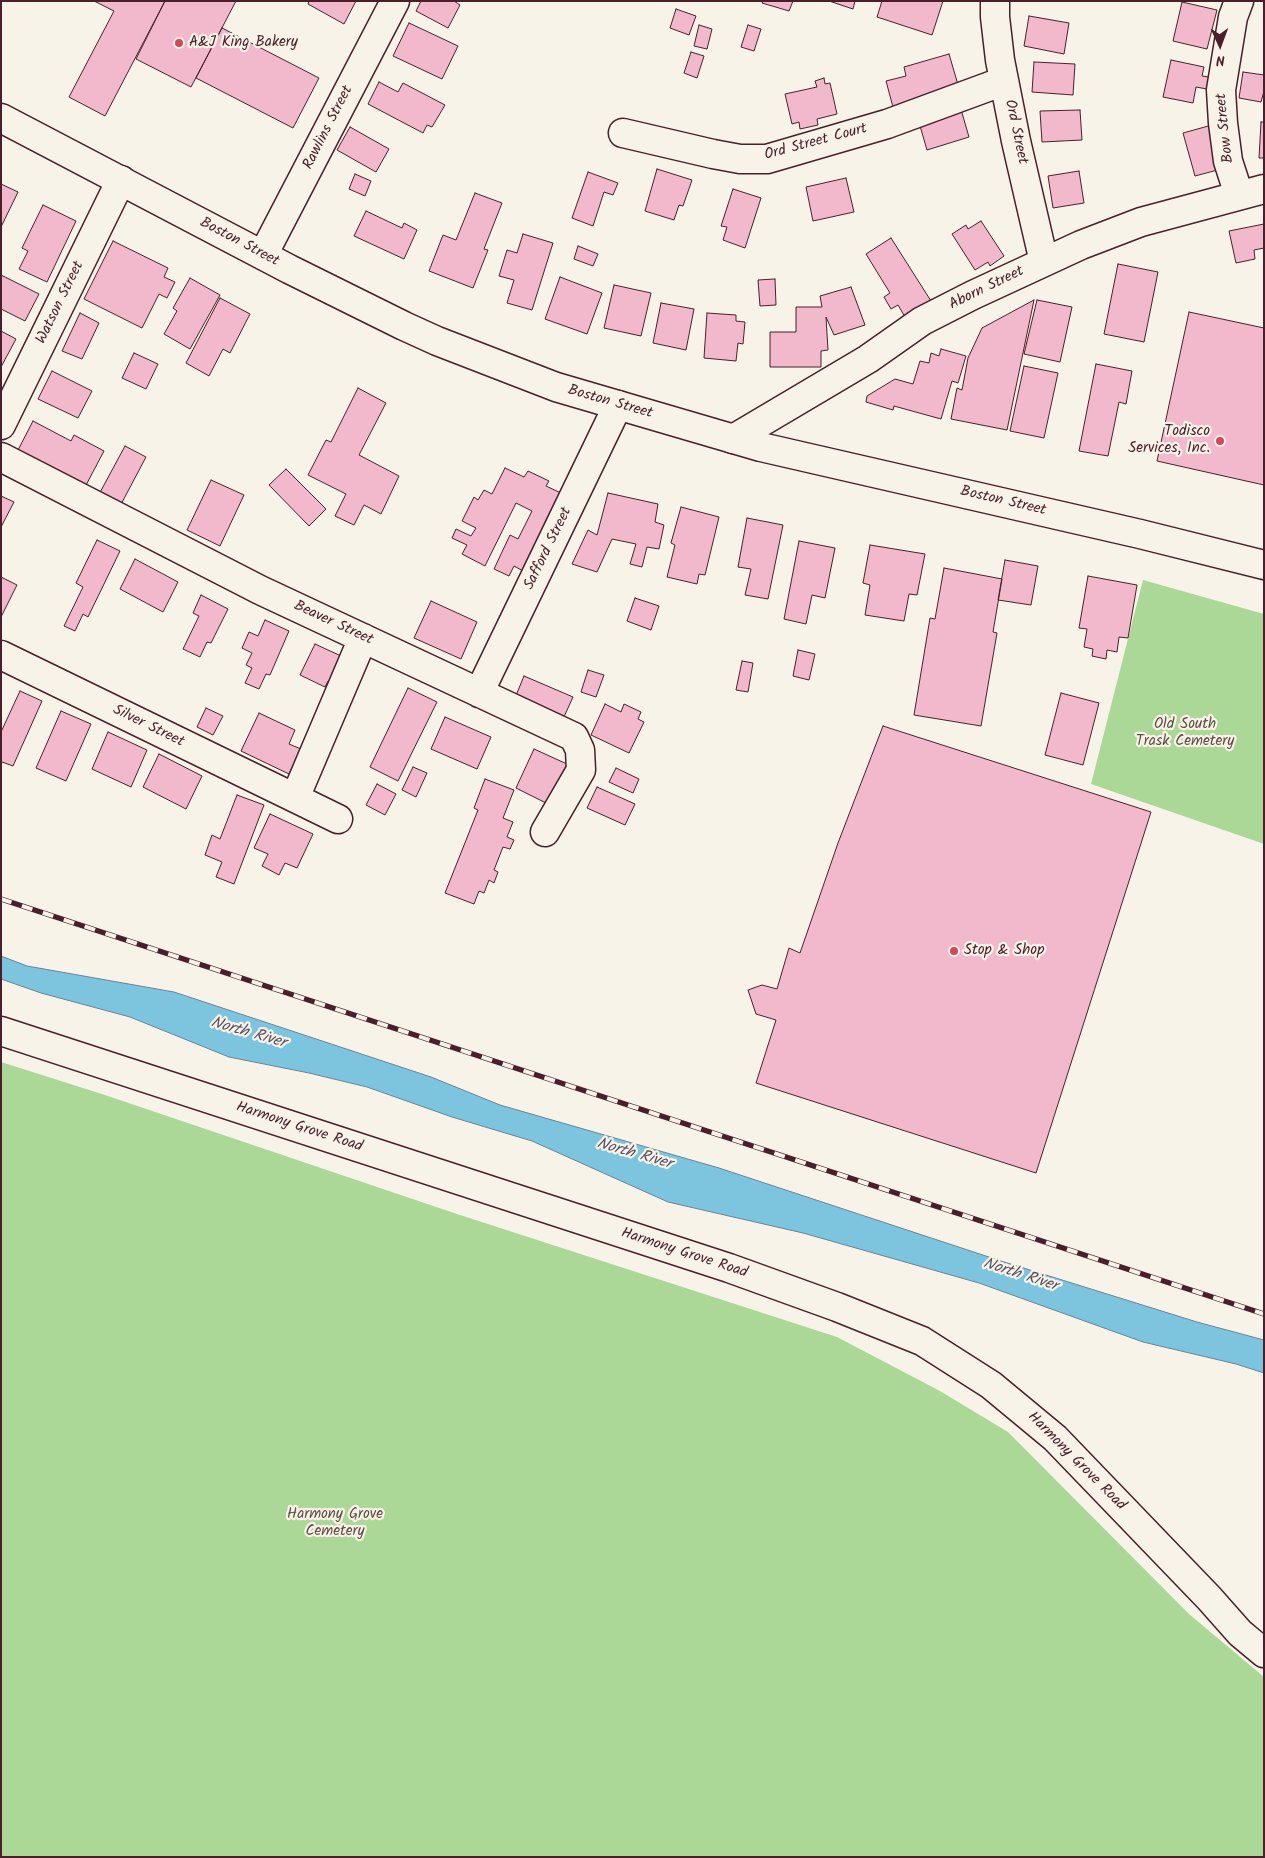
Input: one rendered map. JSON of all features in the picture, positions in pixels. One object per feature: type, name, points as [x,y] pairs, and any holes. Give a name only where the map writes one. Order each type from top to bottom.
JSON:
[{"type":"street","name":"Rawlins Street","points":[[263,255],[395,1]]},
{"type":"street","name":"Ord Street","points":[[995,1],[995,17],[1004,81],[1044,262]]},
{"type":"street","name":"Bow Street","points":[[1239,1],[1233,17],[1221,90],[1223,123],[1228,161],[1251,192]]},
{"type":"street","name":"Ord Street Court","points":[[623,133],[722,156],[740,159],[767,159],[887,124],[1004,81]]},
{"type":"street","name":"Boston Street","points":[[1,118],[263,255],[437,341],[556,387],[761,447],[1131,532],[1264,565]]},
{"type":"street","name":"Watson Street","points":[[1,425],[121,180]]},
{"type":"street","name":"Aborn Street","points":[[733,438],[868,359],[922,321],[972,295],[1081,245],[1141,222],[1251,192]]},
{"type":"street","name":"Safford Street","points":[[479,693],[618,405]]},
{"type":"street","name":"Beaver Street","points":[[1,457],[260,590],[574,737],[580,750],[581,770],[545,832]]},
{"type":"street","points":[[295,798],[363,638]]},
{"type":"street","name":"Silver Street","points":[[1,655],[338,819]]},
{"type":"street","name":"Harmony Grove Road","points":[[1,1031],[729,1268],[837,1307],[922,1341],[991,1385],[1055,1438],[1209,1598],[1240,1633],[1264,1653]]},
{"type":"green space","name":"Old South Trask Cemetery","points":[[1143,580],[1264,614],[1264,844],[1091,784]]},
{"type":"green space","name":"Harmony Grove Cemetery","points":[[1,1062],[105,1095],[457,1214],[837,1337],[940,1391],[1008,1432],[1189,1614],[1264,1677],[1264,1857],[1,1857]]},
{"type":"water","name":"North River","points":[[1,956],[27,966],[174,992],[431,1077],[500,1105],[719,1168],[1001,1261],[1197,1322],[1264,1340],[1264,1373],[1236,1364],[1143,1342],[979,1283],[803,1233],[668,1202],[532,1141],[452,1117],[367,1087],[229,1057],[130,1017],[41,993],[1,979]]},
{"type":"building","points":[[94,1],[165,1],[105,116],[69,97],[114,11]]},
{"type":"building","name":"A&J King Bakery","points":[[165,1],[236,1],[191,87],[136,59]]},
{"type":"building","points":[[309,1],[356,1],[344,24],[308,4]]},
{"type":"building","points":[[421,1],[454,1],[460,5],[448,28],[416,11]]},
{"type":"building","points":[[763,1],[793,1],[789,11],[762,3]]},
{"type":"building","points":[[829,1],[855,1],[853,9]]},
{"type":"building","points":[[882,1],[943,1],[932,35],[877,17]]},
{"type":"building","points":[[1182,2],[1217,10],[1207,49],[1173,41]]},
{"type":"building","points":[[676,9],[696,16],[689,35],[670,28]]},
{"type":"building","points":[[1029,16],[1069,23],[1064,54],[1024,46]]},
{"type":"building","points":[[409,23],[458,46],[442,79],[393,56]]},
{"type":"building","points":[[699,25],[712,29],[707,49],[694,46]]},
{"type":"building","points":[[748,25],[761,29],[754,51],[741,47]]},
{"type":"building","points":[[222,28],[319,78],[293,128],[196,78]]},
{"type":"building","points":[[691,52],[704,56],[697,78],[684,73]]},
{"type":"building","points":[[949,54],[959,88],[893,107],[886,81],[906,76],[904,67]]},
{"type":"building","points":[[1171,60],[1204,67],[1202,76],[1209,77],[1207,89],[1196,87],[1193,103],[1163,97]]},
{"type":"building","points":[[1034,62],[1075,64],[1073,95],[1032,92]]},
{"type":"building","points":[[1243,72],[1264,75],[1264,91],[1261,102],[1239,98]]},
{"type":"building","points":[[824,78],[825,84],[830,83],[837,114],[817,119],[818,125],[800,129],[799,122],[792,124],[785,94],[817,87],[815,81]]},
{"type":"building","points":[[379,82],[398,92],[403,83],[445,105],[432,127],[427,125],[423,133],[368,104]]},
{"type":"building","points":[[960,106],[969,137],[927,150],[918,119]]},
{"type":"building","points":[[1080,110],[1082,140],[1042,142],[1040,111]]},
{"type":"building","points":[[1261,122],[1264,122],[1264,158],[1259,158]]},
{"type":"building","points":[[1212,125],[1225,168],[1195,176],[1183,133]]},
{"type":"building","points":[[350,127],[389,149],[376,172],[337,150]]},
{"type":"building","points":[[657,169],[692,180],[683,206],[679,205],[674,220],[645,211]]},
{"type":"building","points":[[1079,171],[1084,203],[1053,208],[1048,176]]},
{"type":"building","points":[[588,172],[618,183],[613,195],[604,192],[593,226],[572,218]]},
{"type":"building","points":[[355,174],[371,181],[365,196],[349,189]]},
{"type":"building","points":[[846,178],[854,212],[813,221],[806,187]]},
{"type":"building","points":[[1,184],[18,192],[1,227]]},
{"type":"building","points":[[733,189],[761,198],[745,248],[723,240],[727,227],[721,226]]},
{"type":"building","points":[[475,193],[502,203],[484,249],[488,250],[473,288],[429,271],[443,235],[456,240]]},
{"type":"building","points":[[43,205],[76,221],[47,282],[19,269],[28,251],[22,248]]},
{"type":"building","points":[[366,211],[402,228],[404,223],[417,230],[404,259],[354,236]]},
{"type":"building","points":[[981,221],[1004,256],[990,266],[988,262],[975,270],[952,234],[966,225],[968,229]]},
{"type":"building","points":[[1264,224],[1264,248],[1254,250],[1255,259],[1236,263],[1229,231]]},
{"type":"building","points":[[523,234],[553,243],[532,310],[507,303],[514,280],[499,276],[507,250],[517,253]]},
{"type":"building","points":[[891,238],[931,301],[905,317],[898,305],[891,309],[884,297],[890,293],[866,254]]},
{"type":"building","points":[[113,241],[168,268],[164,277],[175,282],[167,298],[159,294],[142,328],[84,299]]},
{"type":"building","points":[[578,246],[598,254],[593,266],[574,259]]},
{"type":"building","points":[[1118,264],[1158,272],[1144,342],[1104,334]]},
{"type":"building","points":[[1,275],[39,294],[25,321],[1,309]]},
{"type":"building","points":[[560,277],[602,293],[587,334],[545,319]]},
{"type":"building","points":[[190,278],[220,295],[190,349],[164,334],[177,311],[173,308]]},
{"type":"building","points":[[775,279],[776,305],[760,306],[758,280]]},
{"type":"building","points":[[614,285],[651,293],[641,336],[604,328]]},
{"type":"building","points":[[851,287],[865,325],[834,335],[826,317],[828,350],[821,351],[821,367],[770,367],[770,332],[796,332],[796,307],[822,307],[820,296]]},
{"type":"building","points":[[220,298],[250,314],[230,353],[223,349],[209,376],[186,363]]},
{"type":"building","points":[[1034,300],[1007,430],[951,419],[957,388],[962,390],[968,358],[982,328]]},
{"type":"building","points":[[1037,300],[1072,307],[1060,362],[1024,354]]},
{"type":"building","points":[[661,303],[694,309],[686,350],[653,343]]},
{"type":"building","points":[[1189,312],[1264,328],[1264,485],[1157,461]]},
{"type":"building","points":[[80,313],[99,323],[82,359],[62,351]]},
{"type":"building","points":[[707,313],[736,315],[736,321],[745,322],[743,344],[738,343],[736,361],[704,358]]},
{"type":"building","points":[[1,331],[16,339],[1,367]]},
{"type":"building","points":[[941,349],[966,356],[958,383],[952,381],[941,419],[894,406],[893,410],[866,402],[867,396],[895,379],[913,384],[920,361],[929,363],[931,353],[939,356]]},
{"type":"building","points":[[134,353],[158,364],[146,389],[122,378]]},
{"type":"building","points":[[1096,364],[1132,371],[1126,404],[1119,402],[1108,456],[1079,451]]},
{"type":"building","points":[[1024,366],[1058,373],[1044,438],[1010,431]]},
{"type":"building","points":[[52,371],[92,391],[78,418],[38,399]]},
{"type":"building","points":[[358,388],[386,403],[359,455],[399,476],[381,514],[364,505],[354,525],[335,516],[346,494],[308,475],[326,440],[331,442]]},
{"type":"building","points":[[33,421],[71,441],[74,435],[104,451],[85,487],[17,452]]},
{"type":"building","points":[[125,446],[146,457],[118,510],[97,498]]},
{"type":"building","points":[[505,468],[524,477],[528,471],[549,481],[546,486],[563,494],[525,572],[514,566],[509,576],[494,569],[510,535],[518,539],[532,511],[516,503],[485,566],[462,554],[467,545],[452,538],[456,529],[471,536],[476,528],[462,521],[474,497],[478,500],[484,490],[492,494]]},
{"type":"building","points":[[286,469],[326,509],[309,526],[269,485]]},
{"type":"building","points":[[211,480],[244,495],[220,546],[187,530]]},
{"type":"building","points":[[608,493],[658,504],[655,522],[664,525],[659,549],[647,547],[642,567],[630,564],[636,544],[612,539],[597,572],[572,564],[588,530],[597,535]]},
{"type":"building","points":[[1,496],[14,502],[1,527]]},
{"type":"building","points":[[681,507],[719,517],[705,575],[699,574],[697,584],[667,577],[675,545],[671,543]]},
{"type":"building","points":[[747,518],[783,525],[768,599],[745,595],[751,569],[738,567]]},
{"type":"building","points":[[97,540],[120,551],[88,617],[83,614],[75,631],[64,626],[83,587],[76,583]]},
{"type":"building","points":[[799,541],[835,548],[825,598],[812,595],[806,624],[784,619]]},
{"type":"building","points":[[870,545],[925,554],[917,595],[909,594],[904,621],[865,615],[870,585],[863,583]]},
{"type":"building","points":[[135,559],[178,582],[163,612],[120,589]]},
{"type":"building","points":[[1005,560],[1038,566],[1031,605],[998,600]]},
{"type":"building","points":[[944,568],[1002,579],[993,632],[997,633],[981,726],[914,715],[930,618],[935,619]]},
{"type":"building","points":[[1088,576],[1137,585],[1128,638],[1119,637],[1117,652],[1107,650],[1106,659],[1092,656],[1093,649],[1084,647],[1087,629],[1079,628]]},
{"type":"building","points":[[1,577],[17,585],[1,617]]},
{"type":"building","points":[[201,595],[228,609],[211,643],[207,642],[200,657],[183,649],[199,616],[193,613]]},
{"type":"building","points":[[635,598],[659,606],[651,630],[627,621]]},
{"type":"building","points":[[431,601],[477,622],[461,659],[414,638]]},
{"type":"building","points":[[265,620],[289,631],[270,675],[266,674],[259,689],[245,683],[252,668],[246,665],[252,653],[242,648],[249,632],[258,636]]},
{"type":"building","points":[[315,644],[341,656],[333,683],[328,681],[325,687],[300,675]]},
{"type":"building","points":[[798,650],[815,654],[809,680],[793,676]]},
{"type":"building","points":[[742,661],[753,663],[748,692],[736,690]]},
{"type":"building","points":[[588,670],[604,675],[596,697],[581,692]]},
{"type":"building","points":[[524,676],[573,697],[563,719],[515,698]]},
{"type":"building","points":[[408,688],[437,702],[398,781],[370,767]]},
{"type":"building","points":[[20,691],[42,701],[13,766],[1,763],[1,732]]},
{"type":"building","points":[[1061,693],[1099,703],[1083,765],[1045,755]]},
{"type":"building","points":[[605,704],[621,712],[624,704],[641,712],[638,719],[644,722],[629,753],[591,735]]},
{"type":"building","points":[[206,708],[223,716],[213,735],[197,727]]},
{"type":"building","points":[[61,711],[91,724],[66,781],[36,768]]},
{"type":"building","points":[[259,713],[295,730],[289,744],[301,749],[289,774],[241,751]]},
{"type":"building","points":[[445,717],[491,737],[477,769],[431,749]]},
{"type":"building","name":"Stop & Shop","points":[[883,726],[1151,812],[1036,1173],[756,1083],[776,1020],[756,1014],[748,990],[762,985],[777,989],[789,948],[800,953],[838,843]]},
{"type":"building","points":[[108,732],[147,750],[131,787],[92,769]]},
{"type":"building","points":[[534,749],[567,764],[548,804],[516,788]]},
{"type":"building","points":[[159,754],[202,776],[186,809],[143,787]]},
{"type":"building","points":[[413,767],[427,773],[416,797],[402,790]]},
{"type":"building","points":[[616,768],[639,779],[633,793],[609,782]]},
{"type":"building","points":[[485,779],[514,790],[503,818],[513,822],[507,837],[514,840],[510,849],[503,847],[494,870],[498,872],[494,883],[489,880],[484,893],[479,891],[474,904],[445,893],[478,810],[474,808]]},
{"type":"building","points":[[377,784],[396,794],[385,815],[366,805]]},
{"type":"building","points":[[597,787],[635,804],[625,825],[587,808]]},
{"type":"building","points":[[237,795],[264,805],[234,884],[216,877],[222,862],[205,855],[212,835],[220,839]]},
{"type":"building","points":[[270,814],[313,834],[297,868],[285,863],[279,875],[262,866],[268,854],[254,848]]},
{"type":"railway","points":[[1,899],[1264,1314]]},
{"type":"place","name":"A&J King Bakery","points":[[179,43]]},
{"type":"place","name":"Todisco Services, Inc.","points":[[1220,441]]},
{"type":"place","name":"Stop & Shop","points":[[954,951]]}]
